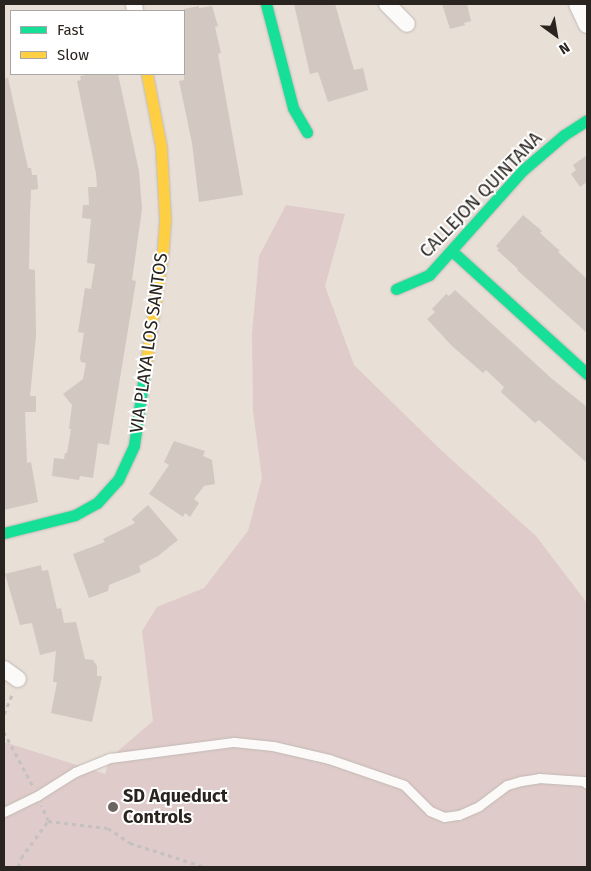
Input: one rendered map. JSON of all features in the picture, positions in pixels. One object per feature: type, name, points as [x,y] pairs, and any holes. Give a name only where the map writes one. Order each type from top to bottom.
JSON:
[{"type":"street","points":[[266,4],[293,108],[307,132]]},
{"type":"street","points":[[387,4],[408,24]]},
{"type":"street","points":[[577,4],[587,25]]},
{"type":"street","name":"VIA PLAYA LOS SANTOS","points":[[4,533],[75,516],[97,502],[118,480],[134,444],[163,248],[165,219],[161,147],[147,75]]},
{"type":"street","name":"CALLEJON QUINTANA","points":[[396,289],[429,275],[523,170],[564,135],[587,120]]},
{"type":"street","points":[[452,251],[587,374]]},
{"type":"street","points":[[4,669],[18,679]]},
{"type":"lane","points":[[4,812],[37,796],[75,772],[110,758],[234,742],[273,746],[328,759],[404,785],[430,811],[444,817],[459,815],[479,806],[507,785],[521,781],[539,778],[583,781],[587,784]]},
{"type":"path","points":[[4,714],[18,679]]},
{"type":"path","points":[[4,732],[26,771],[48,821]]},
{"type":"path","points":[[18,867],[21,858],[48,821]]},
{"type":"path","points":[[48,821],[108,828],[130,843],[205,867]]},
{"type":"shaded area","points":[[286,205],[345,214],[325,286],[354,365],[441,450],[536,536],[587,603],[587,867],[4,867],[4,742],[105,774],[110,758],[153,721],[142,631],[157,607],[204,588],[248,531],[262,478],[253,411],[252,334],[259,256]]},
{"type":"building","points":[[294,4],[335,4],[354,70],[363,68],[368,90],[328,102],[318,72],[310,74]]},
{"type":"building","points":[[442,4],[467,4],[471,21],[464,23],[465,25],[450,29]]},
{"type":"building","points":[[212,6],[218,26],[215,27],[221,53],[218,54],[243,195],[199,202],[192,143],[179,81],[184,80],[185,75],[184,9]]},
{"type":"building","points":[[118,75],[139,171],[142,209],[132,280],[136,281],[109,445],[98,443],[93,478],[80,476],[79,480],[52,476],[54,458],[64,459],[65,453],[67,453],[71,429],[69,429],[72,405],[63,394],[83,379],[86,363],[81,362],[80,358],[84,333],[78,332],[85,288],[91,289],[95,264],[87,263],[91,219],[82,218],[83,205],[89,205],[88,187],[97,187],[96,173],[77,81],[81,80],[80,76]]},
{"type":"building","points":[[8,78],[28,168],[31,168],[32,175],[37,175],[38,189],[31,190],[29,269],[35,270],[36,336],[30,396],[36,396],[36,412],[25,412],[27,463],[31,462],[38,502],[4,510],[4,79]]},
{"type":"building","points":[[587,155],[587,187],[585,183],[580,187],[571,174],[576,170],[573,165]]},
{"type":"building","points":[[523,215],[542,231],[540,233],[587,279],[587,333],[497,250],[499,249],[496,246]]},
{"type":"building","points":[[455,290],[551,378],[587,407],[587,463],[539,420],[535,423],[501,392],[504,387],[486,370],[483,373],[452,346],[427,319],[435,312],[432,309],[446,294],[449,296]]},
{"type":"building","points":[[174,441],[205,451],[203,456],[212,460],[215,484],[204,486],[194,499],[199,503],[190,517],[185,513],[183,517],[149,494],[169,465],[164,462]]},
{"type":"building","points":[[148,505],[178,540],[158,556],[139,566],[141,572],[109,585],[108,591],[89,598],[73,554],[105,542],[103,539],[135,523],[132,519]]},
{"type":"building","points":[[41,565],[42,571],[48,570],[57,609],[61,608],[64,623],[76,622],[85,659],[93,660],[97,666],[97,676],[102,676],[92,722],[51,713],[57,682],[53,682],[56,651],[40,655],[32,623],[20,625],[5,574]]},
{"type":"traffic: fast","points":[[266,4],[293,108],[307,132]]},
{"type":"traffic: fast","points":[[396,289],[429,275],[523,170],[564,135],[587,120]]},
{"type":"traffic: fast","points":[[452,251],[587,374]]},
{"type":"traffic: fast","points":[[4,533],[75,515],[97,503],[118,480],[134,445],[145,369]]},
{"type":"traffic: slow","points":[[145,369],[163,248],[165,219],[161,147],[147,75]]},
{"type":"place","name":"SD Aqueduct Controls","points":[[113,807]]}]
